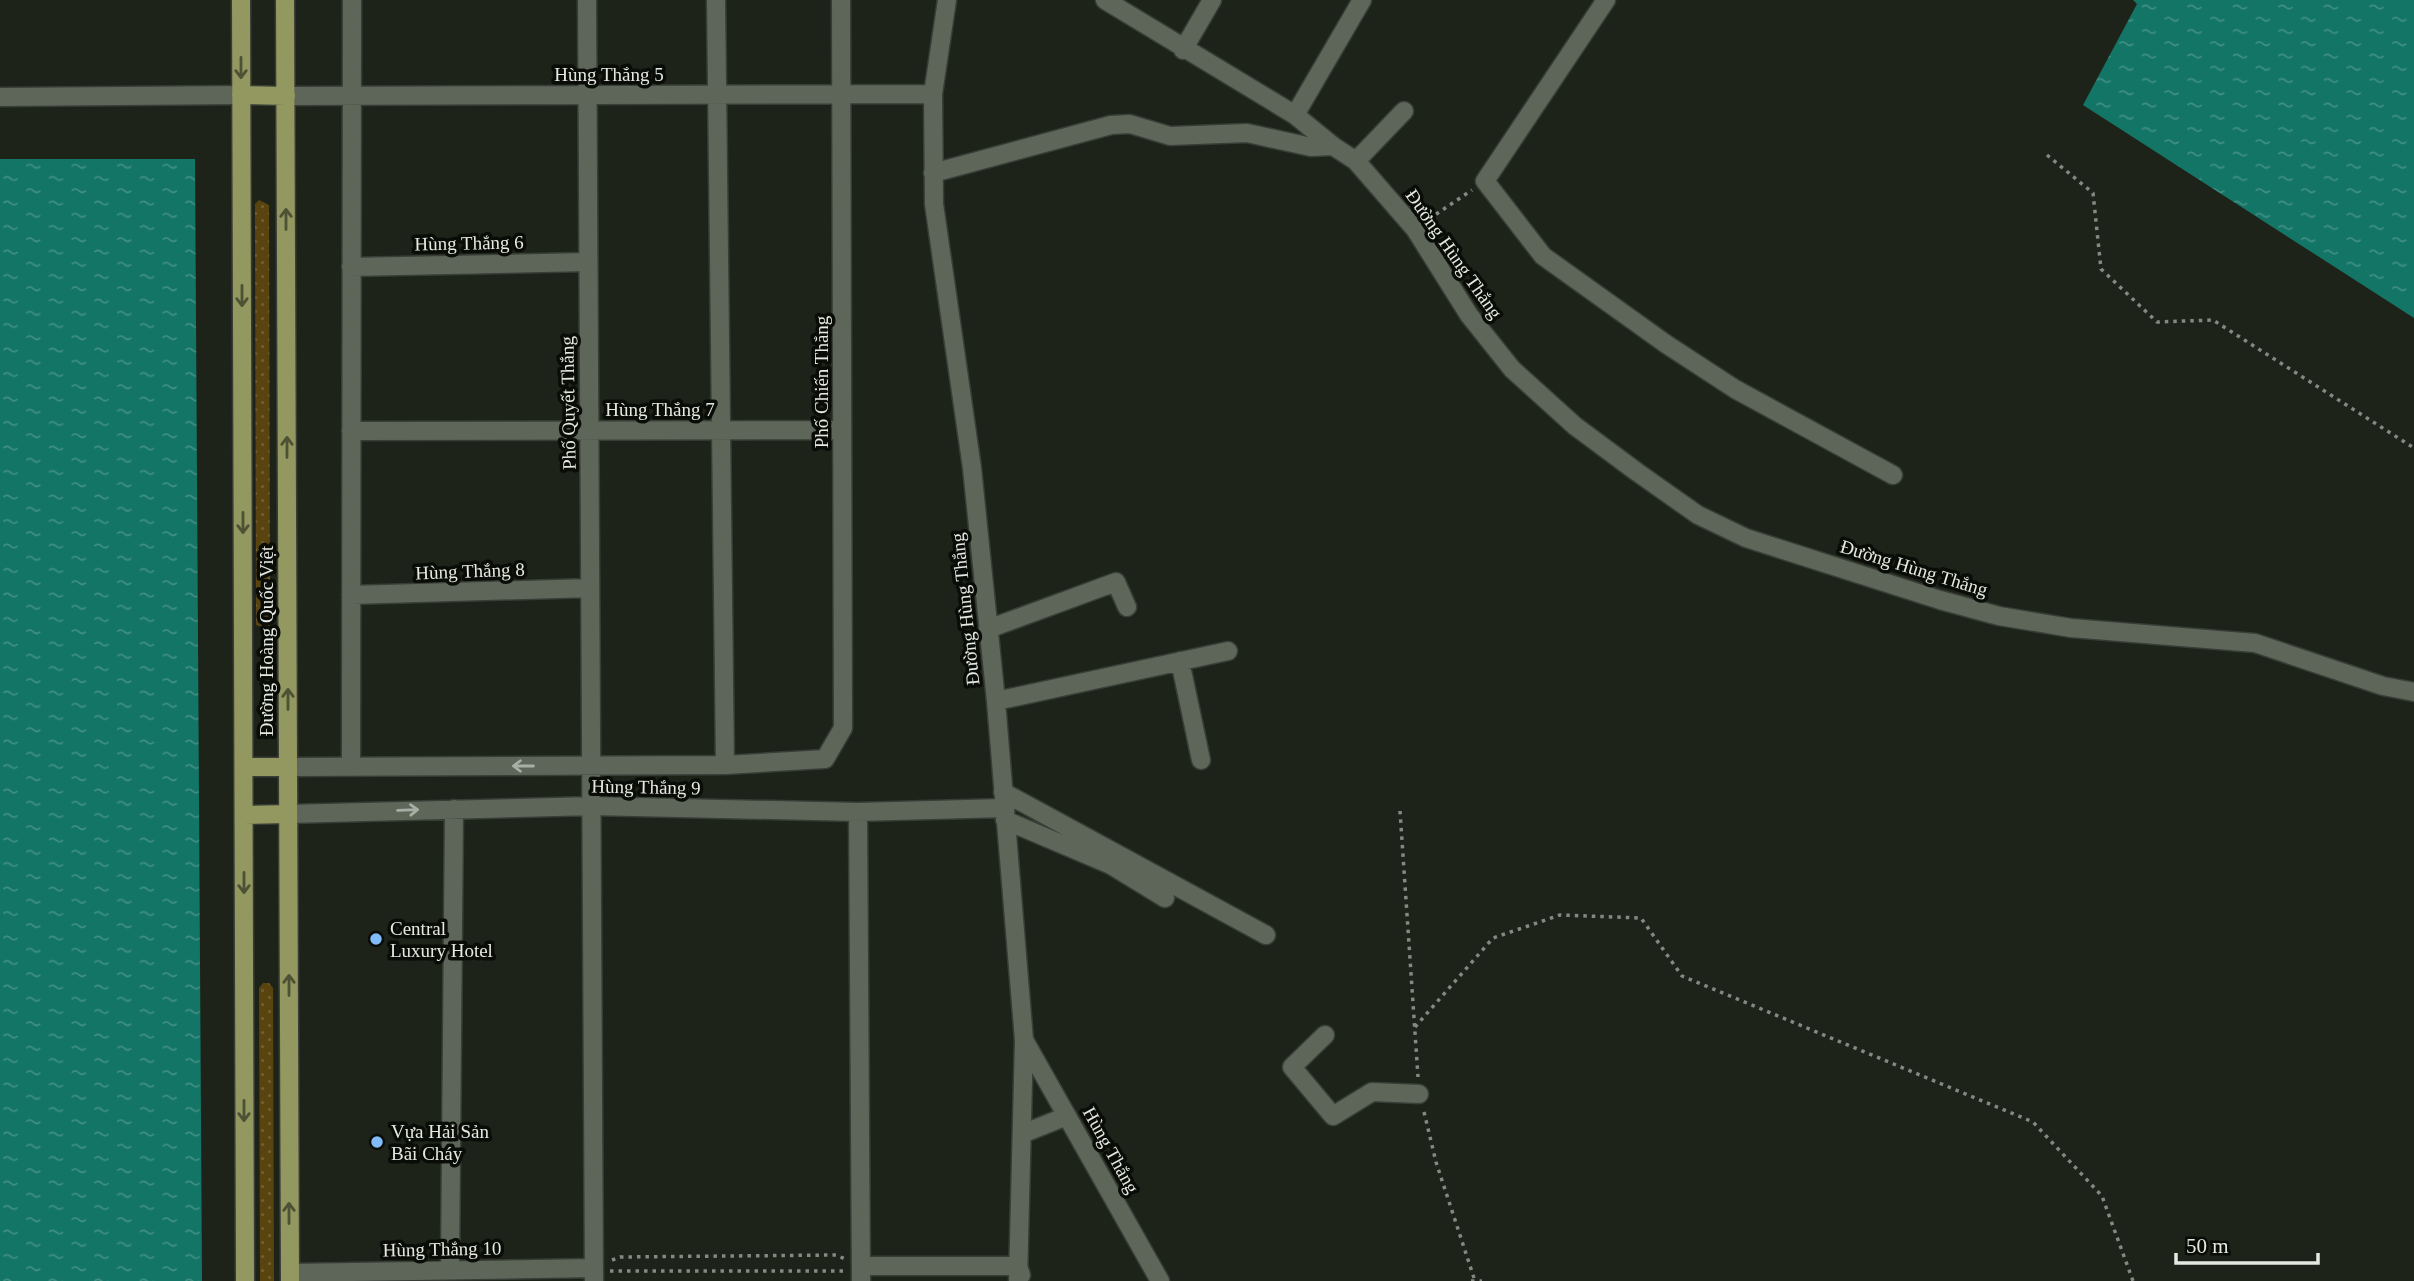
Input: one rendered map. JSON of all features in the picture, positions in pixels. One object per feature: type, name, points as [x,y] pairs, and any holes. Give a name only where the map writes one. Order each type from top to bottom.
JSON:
[{"type":"main road","name":"Đường Hoàng Quốc Việt","points":[[241,0],[245,1281]]},
{"type":"main road","name":"Đường Hoàng Quốc Việt","points":[[285,0],[290,1277]]},
{"type":"main road","points":[[241,95],[286,96]]},
{"type":"main road","points":[[244,767],[288,767]]},
{"type":"main road","points":[[244,815],[288,814]]},
{"type":"street","points":[[351,767],[352,0]]},
{"type":"street","name":"Phố Quyết Thắng","points":[[587,0],[594,1275]]},
{"type":"street","points":[[288,767],[725,765],[715,95],[716,0]]},
{"type":"street","name":"Phố Chiến Thắng","points":[[725,765],[825,759],[843,728],[841,0]]},
{"type":"street","name":"Đường Hùng Thắng","points":[[947,0],[933,94],[934,204],[972,468],[996,701],[1024,1040],[1020,1276]]},
{"type":"street","name":"Đường Hùng Thắng","points":[[1105,0],[1183,50],[1295,115],[1356,161],[1415,229],[1469,315],[1512,369],[1575,426],[1698,515],[1746,538],[1999,616],[2071,628],[2255,643],[2358,678],[2414,692]]},
{"type":"street","points":[[1183,50],[1212,0]]},
{"type":"street","points":[[1295,115],[1362,0]]},
{"type":"street","points":[[1606,0],[1485,181],[1543,256],[1666,344],[1735,389],[1893,475]]},
{"type":"street","name":"Hùng Thắng 5","points":[[286,96],[933,94]]},
{"type":"street","points":[[0,97],[241,95]]},
{"type":"street","points":[[1356,161],[1404,111]]},
{"type":"street","points":[[933,173],[1111,125],[1130,124],[1164,135],[1247,133],[1311,147],[1333,146]]},
{"type":"street","name":"Hùng Thắng 6","points":[[351,267],[587,262]]},
{"type":"street","name":"Hùng Thắng 7","points":[[351,431],[842,430]]},
{"type":"street","points":[[988,629],[1116,582],[1127,607]]},
{"type":"street","name":"Hùng Thắng 8","points":[[351,595],[590,588]]},
{"type":"street","points":[[996,701],[1228,651]]},
{"type":"street","points":[[1180,661],[1201,760]]},
{"type":"street","name":"Hùng Thắng 9","points":[[288,814],[592,806],[858,812],[1004,807]]},
{"type":"street","points":[[1004,807],[1164,898]]},
{"type":"street","points":[[1004,807],[1266,935]]},
{"type":"street","points":[[450,1269],[454,809]]},
{"type":"street","points":[[858,812],[861,1274],[1020,1276]]},
{"type":"street","points":[[1325,1035],[1292,1067],[1333,1116],[1372,1092],[1419,1094]]},
{"type":"street","name":"Hùng Thắng","points":[[1024,1040],[1160,1281]]},
{"type":"street","points":[[1022,1134],[1067,1116]]},
{"type":"street","name":"Hùng Thắng 10","points":[[290,1277],[450,1269],[594,1275]]},
{"type":"path","points":[[2047,155],[2093,192],[2101,269],[2157,322],[2213,320],[2414,448]]},
{"type":"path","points":[[1415,229],[1485,181]]},
{"type":"path","points":[[1400,811],[1419,1094],[1436,1162],[1473,1281],[1482,1281]]},
{"type":"path","points":[[1415,1027],[1493,938],[1560,915],[1641,918],[1682,976],[2033,1122],[2102,1196],[2133,1281]]},
{"type":"path","points":[[594,1275],[620,1257],[836,1255],[861,1274]]},
{"type":"path","points":[[594,1275],[861,1274]]},
{"type":"shaded area","points":[[259,200],[269,205],[270,625],[267,629],[256,625],[255,204]]},
{"type":"shaded area","points":[[263,983],[269,983],[273,988],[274,1281],[260,1281],[259,988]]},
{"type":"water","points":[[2133,0],[2414,0],[2414,318],[2083,105],[2137,4]]},
{"type":"water","points":[[0,159],[195,159],[202,1281],[0,1281]]},
{"type":"place","name":"Central Luxury Hotel","points":[[376,939]]},
{"type":"place","name":"Vựa Hải Sản Bãi Cháy","points":[[377,1142]]}]
